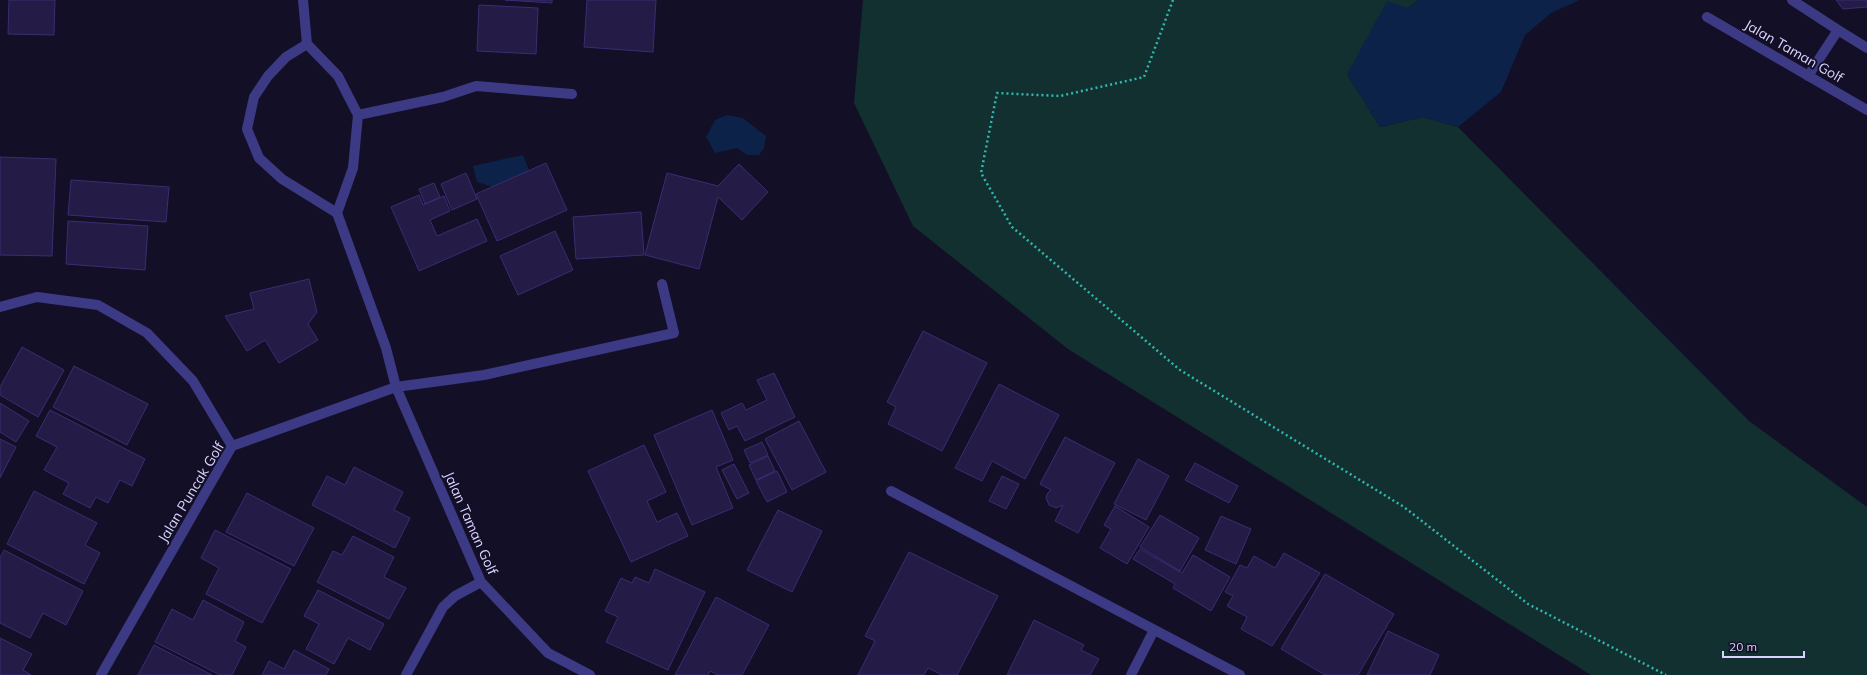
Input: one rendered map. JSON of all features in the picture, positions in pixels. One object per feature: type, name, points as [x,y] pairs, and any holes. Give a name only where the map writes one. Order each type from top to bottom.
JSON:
[{"type":"street","points":[[303,0],[307,44],[338,76],[358,115],[353,168],[337,213]]},
{"type":"street","points":[[1792,0],[1867,48]]},
{"type":"street","name":"Jalan Taman Golf","points":[[1707,17],[1867,110]]},
{"type":"street","points":[[1808,76],[1838,30]]},
{"type":"street","points":[[307,44],[286,57],[268,76],[254,97],[247,129],[259,158],[282,179],[337,213],[386,348],[396,387]]},
{"type":"street","points":[[358,115],[443,97],[476,86],[572,94]]},
{"type":"street","name":"Jalan Puncak Golf","points":[[101,675],[232,446],[396,387],[484,375],[674,333],[662,284]]},
{"type":"street","points":[[0,307],[37,297],[98,305],[147,333],[193,381],[232,446]]},
{"type":"street","name":"Jalan Taman Golf","points":[[396,387],[481,582],[548,652],[590,675]]},
{"type":"street","points":[[891,491],[1240,675]]},
{"type":"street","points":[[406,675],[443,607],[455,596],[481,582]]},
{"type":"street","points":[[1131,675],[1154,630]]},
{"type":"path","points":[[1173,0],[1144,77],[1060,96],[997,94],[981,173],[1012,227],[1180,370],[1404,507],[1528,604],[1666,675]]},
{"type":"green space","points":[[863,0],[1419,0],[1408,8],[1347,74],[1380,127],[1423,117],[1458,127],[1749,421],[1867,507],[1867,675],[1591,675],[1068,349],[913,226],[854,103]]},
{"type":"water","points":[[1419,0],[1580,0],[1551,13],[1525,35],[1501,92],[1458,127],[1423,117],[1380,127],[1347,74],[1387,1],[1408,8]]},
{"type":"water","points":[[727,115],[743,118],[766,136],[764,148],[759,155],[747,155],[737,148],[715,153],[706,137],[715,120]]},
{"type":"water","points":[[523,155],[529,170],[522,183],[502,190],[477,182],[473,166]]},
{"type":"building","points":[[9,0],[55,0],[54,35],[8,34]]},
{"type":"building","points":[[505,0],[552,0],[552,3]]},
{"type":"building","points":[[587,0],[656,0],[653,52],[584,47]]},
{"type":"building","points":[[1836,0],[1867,0],[1867,7],[1843,9]]},
{"type":"building","points":[[479,5],[538,8],[536,54],[477,51]]},
{"type":"building","points":[[0,157],[56,159],[52,256],[0,255]]},
{"type":"building","points":[[546,163],[567,210],[497,241],[476,194]]},
{"type":"building","points":[[739,164],[768,192],[742,220],[718,197],[699,269],[645,255],[667,173],[718,186]]},
{"type":"building","points":[[466,173],[477,199],[452,210],[441,184]]},
{"type":"building","points":[[71,180],[169,187],[166,222],[68,215]]},
{"type":"building","points":[[434,183],[440,197],[425,204],[419,189]]},
{"type":"building","points":[[419,195],[423,205],[444,196],[450,211],[430,220],[437,236],[477,219],[487,241],[419,271],[391,207]]},
{"type":"building","points":[[641,212],[644,255],[576,259],[573,217]]},
{"type":"building","points":[[68,221],[148,226],[145,270],[66,264]]},
{"type":"building","points":[[555,231],[573,270],[518,295],[500,256]]},
{"type":"building","points":[[309,279],[317,312],[308,324],[318,340],[279,363],[265,340],[247,351],[225,316],[254,309],[250,293]]},
{"type":"building","points":[[923,331],[987,363],[942,451],[888,424],[896,407],[887,402]]},
{"type":"building","points":[[22,347],[64,370],[38,417],[0,395],[0,387]]},
{"type":"building","points":[[74,366],[148,404],[127,445],[53,407]]},
{"type":"building","points":[[774,373],[795,417],[745,441],[737,426],[729,430],[721,413],[742,403],[746,410],[767,400],[757,380]]},
{"type":"building","points":[[999,384],[1059,415],[1025,479],[992,461],[982,481],[955,468]]},
{"type":"building","points":[[0,403],[29,421],[16,442],[0,432]]},
{"type":"building","points":[[50,410],[145,459],[132,486],[120,480],[108,503],[96,497],[90,508],[63,494],[69,483],[44,470],[57,447],[36,436]]},
{"type":"building","points":[[712,410],[733,460],[716,467],[733,508],[692,525],[654,435]]},
{"type":"building","points":[[799,421],[826,472],[792,490],[765,439]]},
{"type":"building","points":[[1065,437],[1115,463],[1078,533],[1055,521],[1063,505],[1056,508],[1049,505],[1046,498],[1047,494],[1051,490],[1040,484]]},
{"type":"building","points":[[0,439],[16,447],[0,478]]},
{"type":"building","points":[[762,442],[768,455],[750,463],[744,450]]},
{"type":"building","points":[[644,445],[666,492],[647,501],[657,522],[677,513],[688,536],[631,562],[588,471]]},
{"type":"building","points":[[768,456],[775,471],[756,480],[749,465]]},
{"type":"building","points":[[1138,459],[1169,476],[1146,520],[1114,504]]},
{"type":"building","points":[[1195,463],[1238,486],[1229,503],[1185,480]]},
{"type":"building","points":[[734,464],[749,493],[737,499],[722,470]]},
{"type":"building","points":[[354,467],[403,492],[394,510],[410,518],[395,548],[312,505],[327,476],[345,485]]},
{"type":"building","points":[[777,471],[787,492],[767,502],[756,481]]},
{"type":"building","points":[[1002,476],[1019,484],[1006,509],[989,501]]},
{"type":"building","points":[[34,491],[97,523],[85,545],[100,553],[84,584],[7,544]]},
{"type":"building","points":[[247,493],[314,528],[294,566],[226,532]]},
{"type":"building","points":[[1115,506],[1149,527],[1127,564],[1100,548],[1111,529],[1104,525]]},
{"type":"building","points":[[778,510],[822,531],[792,592],[747,570]]},
{"type":"building","points":[[1160,515],[1199,538],[1180,571],[1140,547]]},
{"type":"building","points":[[1221,516],[1251,529],[1236,564],[1205,550]]},
{"type":"building","points":[[215,530],[291,569],[262,623],[206,594],[219,568],[201,558]]},
{"type":"building","points":[[353,536],[394,557],[384,577],[406,588],[389,619],[317,582],[333,551],[342,555]]},
{"type":"building","points":[[1140,549],[1182,573],[1193,555],[1230,577],[1211,611],[1173,588],[1175,584],[1133,559]]},
{"type":"building","points":[[4,550],[83,591],[66,625],[43,613],[30,638],[0,623],[0,558]]},
{"type":"building","points":[[909,552],[998,596],[957,675],[942,675],[928,668],[924,675],[858,675],[875,641],[865,636]]},
{"type":"building","points":[[1284,553],[1320,573],[1272,646],[1241,629],[1247,617],[1227,606],[1233,596],[1225,592],[1240,565],[1247,568],[1254,556],[1275,568]]},
{"type":"building","points":[[655,569],[705,592],[668,670],[606,642],[618,617],[605,611],[621,578],[632,583],[635,577],[649,583]]},
{"type":"building","points":[[1325,574],[1394,614],[1358,675],[1325,675],[1281,649]]},
{"type":"building","points":[[318,590],[384,624],[370,650],[348,638],[334,664],[306,649],[319,624],[304,616]]},
{"type":"building","points":[[716,597],[769,625],[742,675],[718,675],[710,671],[708,675],[675,675]]},
{"type":"building","points":[[203,600],[244,622],[235,641],[246,647],[232,675],[220,675],[155,642],[172,609],[193,620]]},
{"type":"building","points":[[1034,620],[1084,645],[1081,650],[1099,659],[1090,675],[1007,675]]},
{"type":"building","points":[[1388,631],[1439,655],[1430,675],[1367,675]]},
{"type":"building","points":[[0,638],[32,654],[23,670],[31,675],[0,675]]},
{"type":"building","points":[[154,645],[212,675],[138,675]]},
{"type":"building","points":[[294,650],[329,669],[326,675],[262,675],[269,661],[284,669]]}]
